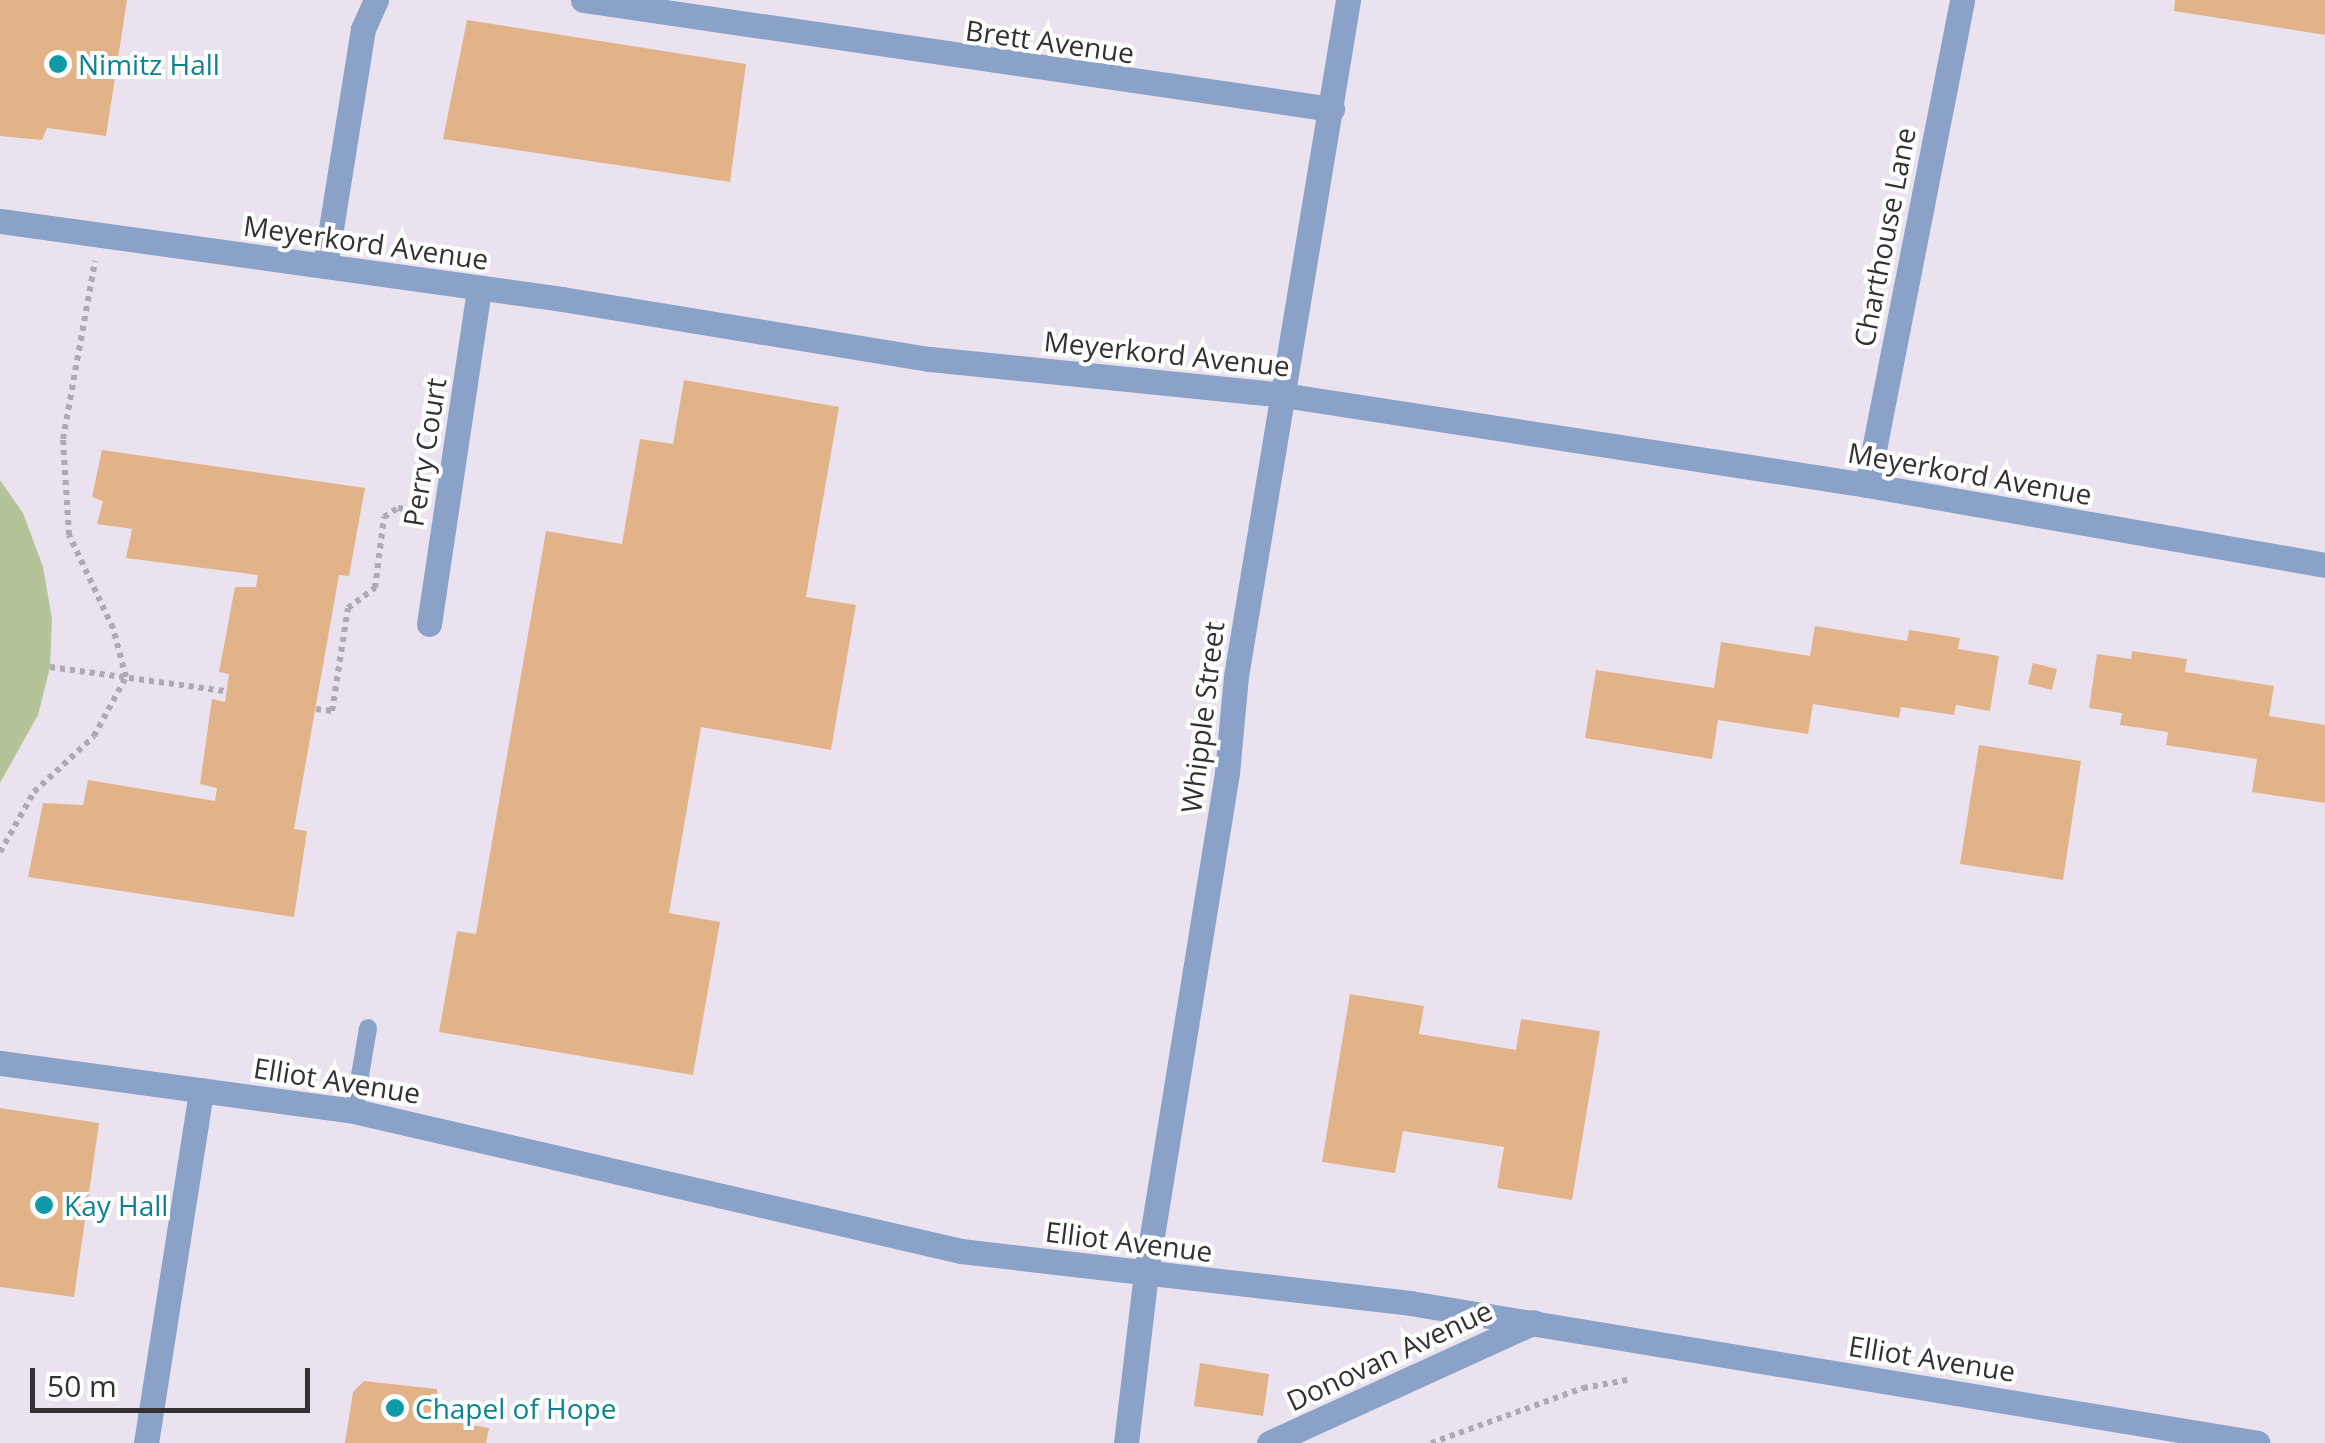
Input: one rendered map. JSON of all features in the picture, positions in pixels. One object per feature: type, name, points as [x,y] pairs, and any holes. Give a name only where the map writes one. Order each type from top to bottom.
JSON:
[{"type":"street","points":[[326,266],[363,28],[376,0]]},
{"type":"street","name":"Brett Avenue","points":[[583,0],[1332,109]]},
{"type":"street","name":"Whipple Street","points":[[1126,1443],[1146,1273],[1348,0]]},
{"type":"street","name":"Charthouse Lane","points":[[1867,485],[1962,0]]},
{"type":"street","name":"Meyerkord Avenue","points":[[0,221],[930,358],[1283,394],[1867,485],[2325,565]]},
{"type":"street","name":"Perry Court","points":[[428,624],[480,289]]},
{"type":"street","name":"Elliot Avenue","points":[[0,1063],[354,1111],[961,1250],[1534,1322],[2258,1443]]},
{"type":"street","points":[[146,1443],[201,1090]]},
{"type":"street","name":"Donovan Avenue","points":[[1269,1443],[1534,1322]]},
{"type":"lane","points":[[354,1111],[368,1028]]},
{"type":"path","points":[[0,852],[34,792],[94,736],[126,677],[113,628],[69,535],[65,477],[63,439],[100,235]]},
{"type":"path","points":[[316,709],[332,712],[348,608],[374,588],[384,518],[398,508],[445,515]]},
{"type":"path","points":[[50,666],[226,691]]},
{"type":"path","points":[[1431,1443],[1598,1383],[1627,1380]]},
{"type":"green space","points":[[0,480],[23,513],[43,567],[52,619],[50,667],[38,715],[0,783]]},
{"type":"building","name":"Nimitz Hall","points":[[0,0],[127,0],[106,136],[47,128],[42,140],[0,136]]},
{"type":"building","points":[[2175,0],[2325,0],[2325,35],[2174,11]]},
{"type":"building","points":[[467,20],[746,64],[730,182],[443,139]]},
{"type":"building","points":[[684,380],[839,407],[806,597],[856,605],[831,750],[701,727],[669,913],[720,922],[693,1075],[439,1032],[457,931],[476,934],[546,531],[622,544],[640,439],[673,444]]},
{"type":"building","points":[[102,450],[365,488],[349,576],[339,575],[294,829],[307,831],[294,917],[28,877],[43,803],[83,805],[88,780],[215,801],[217,788],[200,784],[212,699],[225,702],[229,674],[219,672],[235,587],[256,587],[258,575],[126,558],[132,529],[97,524],[103,501],[92,497]]},
{"type":"building","points":[[1815,626],[1907,641],[1909,630],[1960,638],[1958,649],[1999,656],[1990,711],[1956,705],[1954,715],[1901,707],[1899,718],[1813,704],[1808,734],[1718,720],[1712,759],[1585,738],[1596,670],[1714,688],[1721,642],[1810,656]]},
{"type":"building","points":[[2132,651],[2187,659],[2185,672],[2274,686],[2269,716],[2325,725],[2325,803],[2252,792],[2257,759],[2166,745],[2168,732],[2120,725],[2122,713],[2089,708],[2097,654],[2131,659]]},
{"type":"building","points":[[2033,663],[2057,669],[2052,690],[2028,684]]},
{"type":"building","points":[[1979,745],[2081,761],[2063,880],[1960,864]]},
{"type":"building","points":[[1350,994],[1424,1006],[1419,1034],[1516,1050],[1521,1019],[1600,1031],[1572,1200],[1497,1188],[1504,1147],[1403,1131],[1395,1173],[1322,1162]]},
{"type":"building","name":"Kay Hall","points":[[0,1108],[99,1123],[74,1297],[0,1287]]},
{"type":"building","points":[[1200,1363],[1269,1374],[1263,1416],[1194,1406]]},
{"type":"building","name":"Chapel of Hope","points":[[364,1381],[437,1389],[438,1419],[489,1428],[486,1443],[345,1443],[353,1392]]},
{"type":"place","name":"Nimitz Hall","points":[[58,64]]},
{"type":"place","name":"Kay Hall","points":[[44,1205]]},
{"type":"place","name":"Chapel of Hope","points":[[395,1408]]}]
